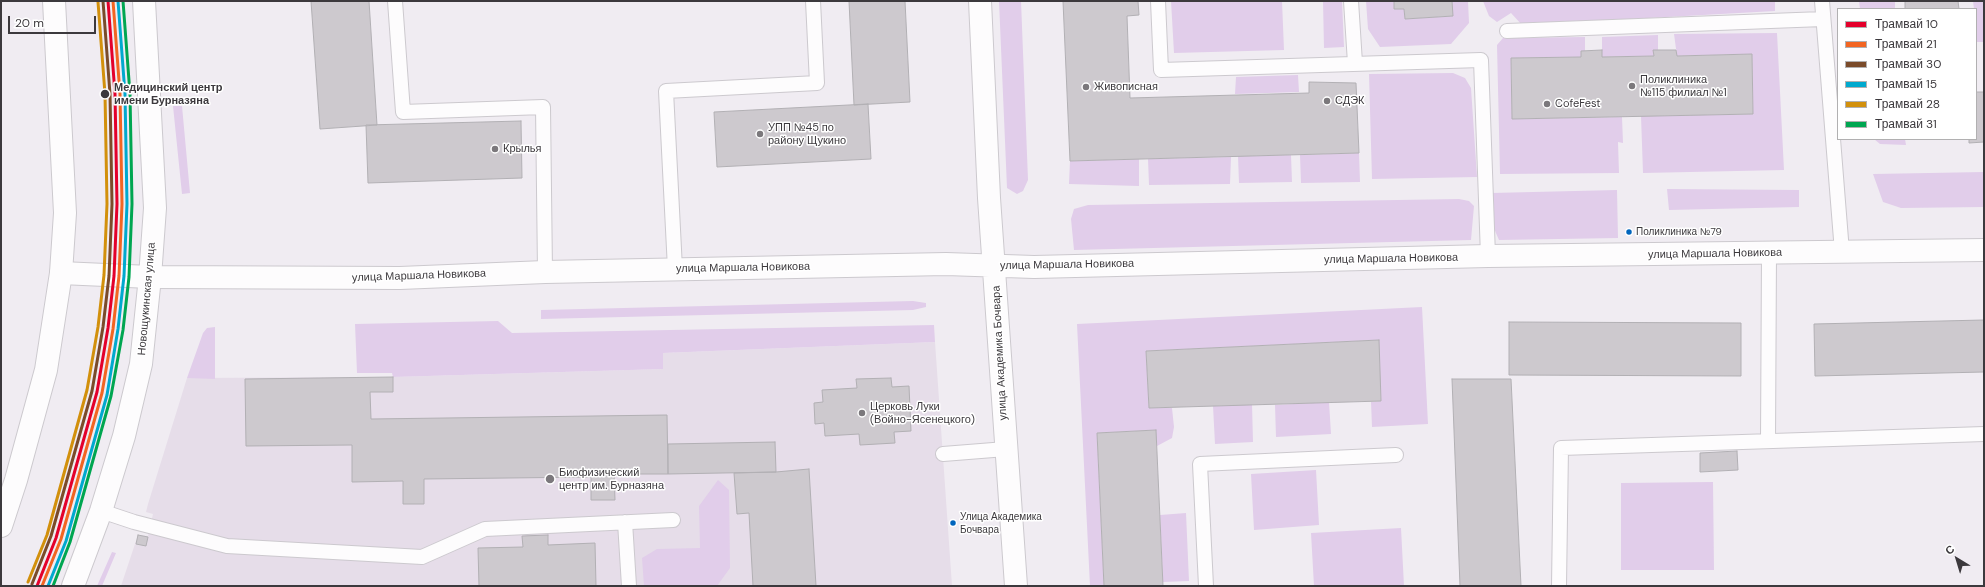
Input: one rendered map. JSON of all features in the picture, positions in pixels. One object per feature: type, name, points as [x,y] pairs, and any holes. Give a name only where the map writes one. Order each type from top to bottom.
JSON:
[{"type":"street","points":[[1,526],[16,480],[46,370],[61,273],[65,213],[54,1]]},
{"type":"street","name":"Новощукинская улица","points":[[73,586],[101,511],[124,436],[141,364],[155,208],[144,1]]},
{"type":"street","name":"улица Академика Бочвара","points":[[980,1],[989,198],[995,266],[1016,586]]},
{"type":"street","name":"улица Маршала Новикова","points":[[61,273],[150,277],[400,278],[545,272],[946,264],[1034,267],[1488,256],[1984,250]]},
{"type":"lane","points":[[395,1],[402,112],[543,107],[545,272]]},
{"type":"lane","points":[[675,269],[666,92],[817,84],[813,1]]},
{"type":"lane","points":[[1158,1],[1161,70],[1481,60],[1488,256]]},
{"type":"lane","points":[[1351,1],[1355,63]]},
{"type":"lane","points":[[1822,1],[1842,252]]},
{"type":"lane","points":[[1507,31],[1824,19]]},
{"type":"lane","points":[[1768,441],[1769,253]]},
{"type":"lane","points":[[1559,586],[1561,448],[1984,434]]},
{"type":"lane","points":[[943,454],[1006,449]]},
{"type":"lane","points":[[1206,586],[1200,464],[1396,454]]},
{"type":"lane","points":[[101,511],[134,522],[227,546],[422,556],[485,529],[673,520]]},
{"type":"lane","points":[[625,522],[629,586]]},
{"type":"shaded area","points":[[999,1],[1021,1],[1028,180],[1023,191],[1017,194],[1007,188]]},
{"type":"shaded area","points":[[1171,1],[1282,1],[1284,50],[1174,53]]},
{"type":"shaded area","points":[[1323,1],[1342,1],[1344,47],[1324,48]]},
{"type":"shaded area","points":[[1366,1],[1394,1],[1394,9],[1404,9],[1405,19],[1452,16],[1452,1],[1468,1],[1469,23],[1451,44],[1380,47],[1368,29]]},
{"type":"shaded area","points":[[1483,1],[1775,1],[1775,11],[1522,25],[1511,13],[1497,22],[1489,16]]},
{"type":"shaded area","points":[[1859,1],[1895,1],[1895,8],[1860,8]]},
{"type":"shaded area","points":[[1973,1],[1984,1],[1984,42],[1977,42],[1977,8],[1974,8]]},
{"type":"shaded area","points":[[1777,33],[1784,170],[1643,173],[1641,116],[1753,114],[1752,54],[1677,56],[1674,34]]},
{"type":"shaded area","points":[[1658,35],[1658,50],[1653,50],[1654,56],[1602,57],[1602,37]]},
{"type":"shaded area","points":[[1585,37],[1585,51],[1581,51],[1581,57],[1511,58],[1512,119],[1622,117],[1623,143],[1618,142],[1619,173],[1500,174],[1497,45],[1503,38]]},
{"type":"shaded area","points":[[1453,73],[1465,78],[1471,88],[1477,177],[1372,179],[1369,74]]},
{"type":"shaded area","points":[[1298,75],[1299,92],[1235,94],[1236,77]]},
{"type":"shaded area","points":[[173,106],[182,106],[190,193],[182,194]]},
{"type":"shaded area","points":[[1875,140],[1905,140],[1906,145],[1880,144]]},
{"type":"shaded area","points":[[1359,153],[1360,182],[1301,183],[1300,155]]},
{"type":"shaded area","points":[[1291,155],[1292,182],[1239,183],[1238,156]]},
{"type":"shaded area","points":[[1231,157],[1230,184],[1149,185],[1148,159]]},
{"type":"shaded area","points":[[1139,159],[1139,186],[1069,184],[1070,161]]},
{"type":"shaded area","points":[[1984,172],[1984,207],[1901,208],[1883,202],[1873,174]]},
{"type":"shaded area","points":[[1667,189],[1799,190],[1799,207],[1669,210]]},
{"type":"shaded area","points":[[1617,190],[1618,238],[1499,240],[1492,224],[1491,193]]},
{"type":"shaded area","points":[[1459,199],[1469,201],[1474,206],[1471,240],[1074,250],[1071,219],[1074,209],[1088,205]]},
{"type":"shaded area","points":[[913,301],[926,303],[926,307],[913,310],[541,319],[541,310]]},
{"type":"shaded area","points":[[1422,307],[1428,424],[1372,427],[1371,402],[1381,401],[1378,340],[1146,351],[1149,408],[1172,408],[1174,427],[1172,438],[1157,446],[1155,430],[1097,433],[1104,586],[1090,586],[1077,324]]},
{"type":"shaded area","points":[[498,321],[512,333],[934,325],[935,342],[663,353],[663,369],[393,377],[392,373],[357,373],[355,324]]},
{"type":"shaded area","points":[[215,327],[215,379],[187,378],[203,333],[207,328]]},
{"type":"shaded area","name":"Биофизический центр им. Бурназяна","points":[[935,342],[952,586],[121,586],[138,535],[148,536],[153,514],[146,512],[187,378],[393,377],[662,369],[663,353]]},
{"type":"shaded area","points":[[1329,402],[1331,434],[1276,437],[1275,405]]},
{"type":"shaded area","points":[[1252,404],[1253,442],[1215,444],[1213,406]]},
{"type":"shaded area","points":[[1316,470],[1319,525],[1254,530],[1251,474]]},
{"type":"shaded area","points":[[718,480],[729,490],[730,568],[717,586],[644,586],[642,558],[657,549],[700,548],[699,506]]},
{"type":"shaded area","points":[[1713,482],[1714,570],[1621,570],[1621,483]]},
{"type":"shaded area","points":[[1186,513],[1189,581],[1163,582],[1160,515]]},
{"type":"shaded area","points":[[1401,528],[1404,586],[1314,586],[1311,533]]},
{"type":"shaded area","points":[[112,552],[116,553],[102,586],[97,586]]},
{"type":"building","points":[[311,1],[369,1],[377,125],[320,129]]},
{"type":"building","points":[[849,1],[905,1],[910,102],[854,105]]},
{"type":"building","points":[[1063,1],[1138,1],[1139,15],[1127,16],[1130,98],[1309,93],[1309,82],[1356,83],[1359,153],[1070,161]]},
{"type":"building","points":[[1394,1],[1452,1],[1453,16],[1405,19],[1404,9],[1394,9]]},
{"type":"building","points":[[1905,1],[1958,1],[1959,8],[1905,8]]},
{"type":"building","name":"Поликлиника №115 филиал №1","points":[[1602,50],[1602,57],[1654,56],[1653,50],[1676,50],[1677,56],[1752,54],[1753,114],[1512,119],[1511,58],[1581,57],[1581,51]]},
{"type":"building","points":[[1977,92],[1984,92],[1984,142],[1969,143],[1969,140],[1977,140]]},
{"type":"building","points":[[868,104],[871,159],[717,167],[714,112]]},
{"type":"building","points":[[521,121],[522,178],[368,183],[366,125]]},
{"type":"building","points":[[1984,320],[1984,372],[1815,376],[1814,324]]},
{"type":"building","points":[[1509,322],[1741,323],[1741,376],[1509,375]]},
{"type":"building","points":[[1379,340],[1381,401],[1149,408],[1146,351]]},
{"type":"building","points":[[393,377],[393,392],[370,392],[371,419],[667,415],[668,474],[614,474],[615,500],[591,500],[591,477],[424,479],[424,504],[403,504],[403,481],[352,482],[352,445],[246,446],[245,379]]},
{"type":"building","name":"Церковь Луки (Войно-Ясенецкого)","points":[[891,378],[892,387],[909,386],[911,431],[894,432],[895,443],[860,445],[859,434],[825,436],[824,423],[815,424],[814,403],[823,402],[822,390],[857,388],[856,379]]},
{"type":"building","points":[[1452,379],[1511,379],[1521,586],[1460,586]]},
{"type":"building","points":[[1156,430],[1163,586],[1104,586],[1097,433]]},
{"type":"building","points":[[775,442],[776,472],[668,474],[668,444]]},
{"type":"building","points":[[1737,451],[1738,470],[1700,472],[1700,453]]},
{"type":"building","points":[[809,469],[816,586],[753,586],[749,513],[737,514],[734,473],[776,472]]},
{"type":"building","points":[[138,535],[148,537],[146,546],[136,544]]},
{"type":"building","points":[[548,535],[548,545],[595,543],[596,586],[479,586],[478,548],[523,547],[522,536]]},
{"type":"tram line","name":"30","points":[[32,584],[51,536],[92,391],[103,327],[109,276],[112,204],[110,94],[103,1]]},
{"type":"tram line","name":"10","points":[[37,586],[56,538],[97,392],[108,328],[114,276],[117,204],[115,94],[108,1]]},
{"type":"tram line","name":"21","points":[[42,586],[61,539],[102,393],[113,329],[119,276],[122,204],[120,94],[113,1]]},
{"type":"tram line","name":"15","points":[[48,586],[66,541],[107,395],[118,329],[124,276],[127,204],[125,94],[118,1]]},
{"type":"tram line","name":"31","points":[[53,586],[70,542],[111,396],[123,330],[129,277],[132,204],[130,94],[123,1]]},
{"type":"tram line","name":"28","points":[[28,582],[47,535],[87,390],[98,327],[104,275],[107,204],[105,94],[98,2]]},
{"type":"place","name":"Поликлиника №115 филиал №1","points":[[1632,86]]},
{"type":"place","name":"Живописная","points":[[1086,87]]},
{"type":"place","name":"Медицинский центр имени Бурназяна","points":[[105,94]]},
{"type":"place","name":"СДЭК","points":[[1327,101]]},
{"type":"place","name":"CofeFest","points":[[1547,104]]},
{"type":"place","name":"УПП №45 по району Щукино","points":[[760,134]]},
{"type":"place","name":"Крылья","points":[[495,149]]},
{"type":"place","name":"Поликлиника №79","points":[[1629,232]]},
{"type":"place","name":"Церковь Луки (Войно-Ясенецкого)","points":[[862,413]]},
{"type":"place","name":"Биофизический центр им. Бурназяна","points":[[550,479]]},
{"type":"place","name":"Улица Академика Бочвара","points":[[953,523]]}]
